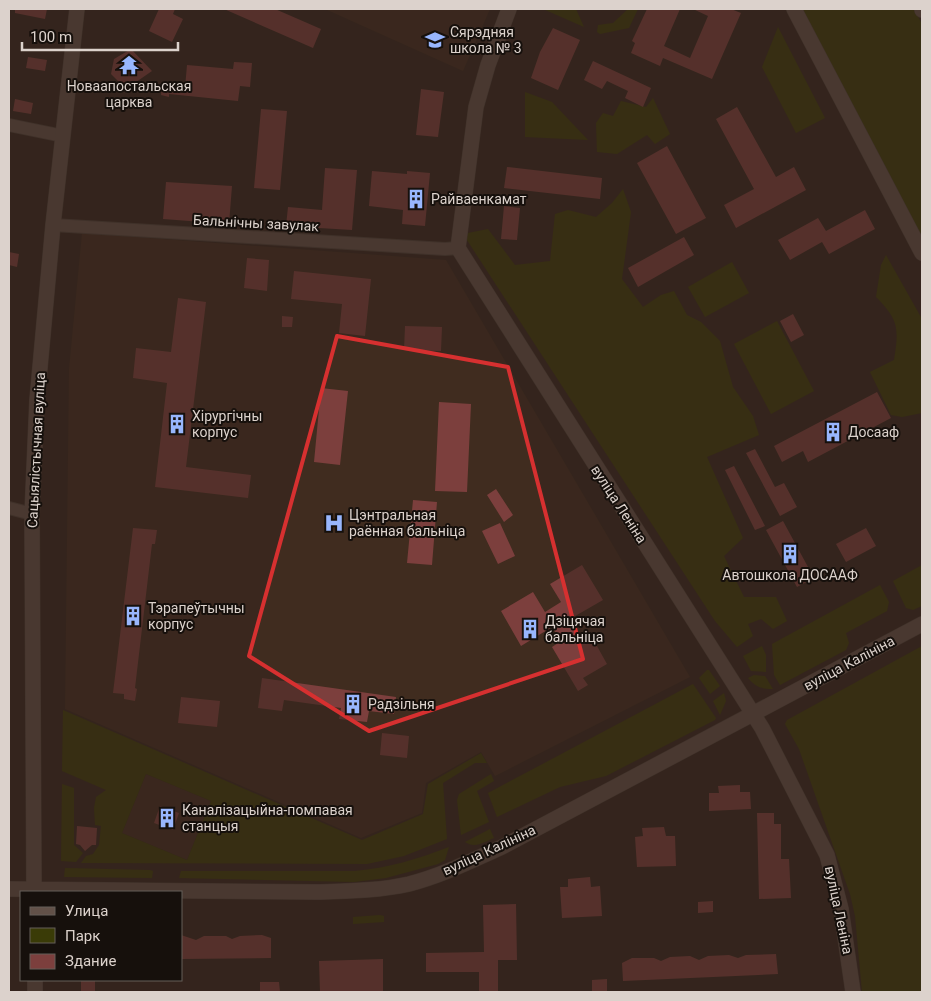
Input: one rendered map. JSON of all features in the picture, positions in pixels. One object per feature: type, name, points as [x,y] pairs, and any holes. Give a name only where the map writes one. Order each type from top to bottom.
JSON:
[{"type":"main road","name":"Сацыялістычная вуліца","points":[[34,891],[32,514],[38,400],[53,225],[77,9]]},
{"type":"main road","points":[[458,248],[476,107],[488,65],[509,9]]},
{"type":"main road","points":[[794,9],[922,253]]},
{"type":"main road","name":"вуліца Леніна","points":[[458,248],[755,714],[827,855],[841,909],[853,992]]},
{"type":"main road","name":"вуліца Калініна","points":[[182,892],[363,891],[410,884],[462,865],[502,847],[922,624]]},
{"type":"main road","name":"вуліца Калініна","points":[[9,889],[34,891]]},
{"type":"street","points":[[9,124],[63,136]]},
{"type":"street","name":"Бальнічны завулак","points":[[53,225],[445,250],[458,248]]},
{"type":"street","points":[[9,508],[32,514]]},
{"type":"highlighted area","points":[[337,336],[508,367],[583,659],[369,731],[249,656]]},
{"type":"shaded area","name":"Сярэдняя школа № 3","points":[[325,9],[490,9],[463,71]]},
{"type":"shaded area","name":"Цэнтральная раённая бальніца","points":[[82,233],[446,260],[690,677],[495,776],[481,752],[426,783],[422,813],[361,838],[65,709],[69,369]]},
{"type":"shaded area","points":[[146,774],[211,801],[187,860],[122,833]]},
{"type":"green space","points":[[543,9],[576,9],[584,27]]},
{"type":"green space","points":[[628,9],[638,9],[629,28],[600,34],[597,32],[598,25],[613,23]]},
{"type":"green space","points":[[798,9],[914,9],[922,24],[922,243]]},
{"type":"green space","points":[[778,27],[825,118],[796,133],[762,67]]},
{"type":"green space","points":[[525,92],[552,102],[588,140],[525,137]]},
{"type":"green space","points":[[653,98],[670,134],[655,144],[647,135],[617,154],[597,152],[596,123],[603,113],[613,116],[621,101],[646,107]]},
{"type":"green space","points":[[623,189],[631,212],[622,279],[643,307],[661,295],[674,291],[687,315],[701,322],[720,341],[733,387],[753,416],[759,435],[707,457],[743,538],[724,556],[744,597],[776,597],[787,621],[773,629],[761,619],[748,624],[753,636],[737,647],[715,621],[463,234],[488,229],[515,265],[550,261],[555,214],[568,210],[596,217],[612,203]]},
{"type":"green space","points":[[886,255],[922,319],[922,413],[902,417],[891,415],[870,372],[894,360],[896,349],[896,326],[889,312],[876,297],[881,265]]},
{"type":"green space","points":[[732,262],[749,293],[705,317],[688,287]]},
{"type":"green space","points":[[777,321],[814,391],[771,414],[734,344]]},
{"type":"green space","points":[[922,565],[922,606],[913,610],[906,608],[893,581]]},
{"type":"green space","points":[[880,585],[889,602],[887,611],[846,633],[849,643],[846,650],[780,685],[774,675],[772,644]]},
{"type":"green space","points":[[762,646],[766,655],[766,672],[751,671],[743,656]]},
{"type":"green space","points":[[922,646],[922,992],[862,992],[855,916],[850,894],[799,749],[785,724],[787,720]]},
{"type":"green space","points":[[709,670],[720,686],[710,694],[699,678]]},
{"type":"green space","points":[[754,675],[765,676],[773,689],[762,688],[754,684],[748,678]]},
{"type":"green space","points":[[693,684],[716,718],[715,720],[606,776],[560,787],[497,817],[488,793]]},
{"type":"green space","points":[[724,693],[726,701],[720,715],[713,701]]},
{"type":"green space","points":[[63,710],[362,840],[423,814],[428,784],[481,753],[487,763],[475,763],[443,783],[447,839],[404,856],[367,864],[81,863],[86,856],[93,854],[99,845],[101,826],[95,825],[94,808],[96,797],[106,790],[62,771]],"holes":[[[146,774],[211,801],[187,860],[122,833]]]},
{"type":"green space","points":[[491,774],[494,781],[477,791],[489,822],[461,835],[457,800],[459,794]]},
{"type":"green space","points":[[62,784],[74,788],[74,845],[83,853],[76,862],[61,861]]},
{"type":"green space","points":[[490,829],[494,838],[476,845],[465,842]]},
{"type":"green space","points":[[449,847],[445,860],[438,864],[386,878],[354,882],[179,878],[181,871],[367,870],[403,862]]},
{"type":"green space","points":[[65,868],[153,871],[152,878],[64,877]]},
{"type":"green space","points":[[384,916],[384,922],[353,924],[353,917]]},
{"type":"building","points":[[15,9],[47,9],[45,19],[15,13]]},
{"type":"building","points":[[159,9],[175,9],[173,14],[183,19],[172,42],[149,31]]},
{"type":"building","points":[[224,9],[275,9],[321,29],[313,48]]},
{"type":"building","points":[[647,9],[680,9],[664,46],[690,58],[708,16],[693,9],[731,9],[741,13],[712,79],[663,58],[660,66],[631,53],[635,43],[632,41]]},
{"type":"building","points":[[553,28],[580,40],[558,90],[531,78],[540,52]]},
{"type":"building","name":"Новаапостальская царква","points":[[131,49],[152,71],[126,89],[111,74],[114,59]]},
{"type":"building","points":[[28,57],[47,60],[45,71],[26,68]]},
{"type":"building","points":[[593,61],[651,88],[643,107],[625,98],[628,91],[607,81],[602,89],[584,80]]},
{"type":"building","points":[[234,62],[252,63],[250,87],[240,86],[238,101],[169,94],[169,97],[161,95],[162,85],[185,88],[187,65],[233,69]]},
{"type":"building","points":[[421,89],[444,92],[438,137],[416,135]]},
{"type":"building","points":[[15,99],[33,103],[31,114],[13,111]]},
{"type":"building","points":[[737,107],[776,177],[794,167],[806,190],[736,228],[724,205],[754,189],[716,119]]},
{"type":"building","points":[[261,109],[287,111],[280,190],[254,188]]},
{"type":"building","points":[[667,146],[706,218],[676,234],[637,163]]},
{"type":"building","points":[[507,167],[602,178],[600,199],[504,188]]},
{"type":"building","points":[[325,168],[357,170],[352,230],[286,226],[288,207],[322,210]]},
{"type":"building","points":[[372,171],[407,174],[407,171],[430,173],[425,226],[402,224],[403,210],[369,206]]},
{"type":"building","points":[[166,182],[232,186],[229,224],[163,219]]},
{"type":"building","points":[[504,206],[520,208],[517,240],[501,239]]},
{"type":"building","points":[[865,210],[875,229],[829,254],[822,242],[790,260],[778,240],[818,218],[826,231]]},
{"type":"building","points":[[684,237],[694,255],[638,287],[628,268]]},
{"type":"building","points":[[9,252],[19,254],[17,267],[9,265]]},
{"type":"building","points":[[247,258],[269,260],[267,291],[244,288]]},
{"type":"building","points":[[294,271],[371,279],[365,336],[339,333],[342,304],[291,299]]},
{"type":"building","name":"Хірургічны корпус","points":[[178,298],[206,302],[186,467],[251,475],[248,498],[155,487],[167,383],[133,378],[136,348],[171,352]]},
{"type":"building","points":[[793,314],[804,335],[791,342],[780,321]]},
{"type":"building","points":[[282,316],[293,317],[292,327],[282,327]]},
{"type":"building","points":[[405,326],[442,327],[441,351],[404,350]]},
{"type":"building","points":[[321,388],[348,391],[340,465],[314,462]]},
{"type":"building","name":"Досааф","points":[[877,392],[891,418],[808,462],[803,451],[782,462],[774,446]]},
{"type":"building","points":[[439,402],[471,404],[467,492],[435,491]]},
{"type":"building","points":[[755,449],[775,487],[784,483],[797,507],[780,516],[746,453]]},
{"type":"building","points":[[734,466],[765,526],[755,530],[725,470]]},
{"type":"building","points":[[496,489],[513,515],[504,522],[487,495]]},
{"type":"building","points":[[413,500],[437,502],[432,565],[407,563]]},
{"type":"building","name":"Автошкола ДОСААФ","points":[[783,521],[814,578],[797,587],[766,530]]},
{"type":"building","points":[[500,523],[515,556],[498,564],[482,531]]},
{"type":"building","name":"Тэрапеўтычны корпус","points":[[133,528],[157,530],[155,544],[152,544],[135,701],[124,699],[124,694],[113,693]]},
{"type":"building","points":[[866,528],[876,546],[846,562],[836,544]]},
{"type":"building","name":"Дзіцячая бальніца","points":[[582,565],[603,600],[570,619],[580,635],[588,630],[607,664],[583,678],[588,685],[578,691],[552,647],[561,641],[552,627],[521,646],[501,611],[533,592],[545,612],[561,602],[550,584]]},
{"type":"building","name":"Радзільня","points":[[262,678],[396,697],[394,714],[369,711],[367,722],[339,719],[341,708],[284,700],[282,711],[258,708]]},
{"type":"building","points":[[181,697],[220,701],[217,727],[178,723]]},
{"type":"building","points":[[382,733],[409,736],[407,758],[380,755]]},
{"type":"building","points":[[740,785],[740,792],[750,792],[751,809],[709,811],[709,793],[719,793],[718,786]]},
{"type":"building","name":"Каналізацыйна-помпавая станцыя","points":[[160,806],[179,813],[173,830],[154,823]]},
{"type":"building","points":[[757,813],[774,813],[774,824],[781,824],[781,859],[789,859],[791,898],[759,899]]},
{"type":"building","points":[[77,826],[97,828],[96,845],[92,845],[85,851],[80,845],[76,844]]},
{"type":"building","points":[[664,827],[666,836],[675,836],[676,866],[637,867],[635,837],[643,836],[642,828]]},
{"type":"building","points":[[590,877],[591,887],[600,886],[602,916],[562,918],[560,887],[568,887],[568,879]]},
{"type":"building","points":[[713,901],[713,912],[698,913],[698,902]]},
{"type":"building","points":[[516,904],[517,960],[498,960],[498,992],[479,992],[479,972],[426,972],[426,953],[484,952],[483,905]]},
{"type":"building","points":[[182,935],[196,940],[204,936],[226,936],[232,939],[240,936],[262,935],[271,938],[271,958],[182,959]]},
{"type":"building","points":[[776,954],[778,974],[623,981],[622,963],[632,958],[654,958],[661,961],[670,957],[690,956],[699,960],[708,956],[729,955],[738,958],[746,955]]},
{"type":"building","points":[[383,959],[383,992],[320,992],[319,961]]},
{"type":"building","points":[[607,979],[607,992],[592,992],[592,980]]},
{"type":"building","points":[[81,981],[95,981],[95,992],[81,992]]},
{"type":"building","points":[[260,982],[279,982],[280,992],[260,992]]},
{"type":"place","name":"Сярэдняя школа № 3","points":[[435,40]]},
{"type":"place","name":"Новаапостальская царква","points":[[129,65]]},
{"type":"place","name":"Райваенкамат","points":[[416,199]]},
{"type":"place","name":"Хірургічны корпус","points":[[177,424]]},
{"type":"place","name":"Досааф","points":[[833,432]]},
{"type":"place","name":"Цэнтральная раённая бальніца","points":[[334,523]]},
{"type":"place","name":"Автошкола ДОСААФ","points":[[790,554]]},
{"type":"place","name":"Тэрапеўтычны корпус","points":[[133,616]]},
{"type":"place","name":"Дзіцячая бальніца","points":[[530,629]]},
{"type":"place","name":"Радзільня","points":[[353,704]]},
{"type":"place","name":"Каналізацыйна-помпавая станцыя","points":[[167,818]]}]
